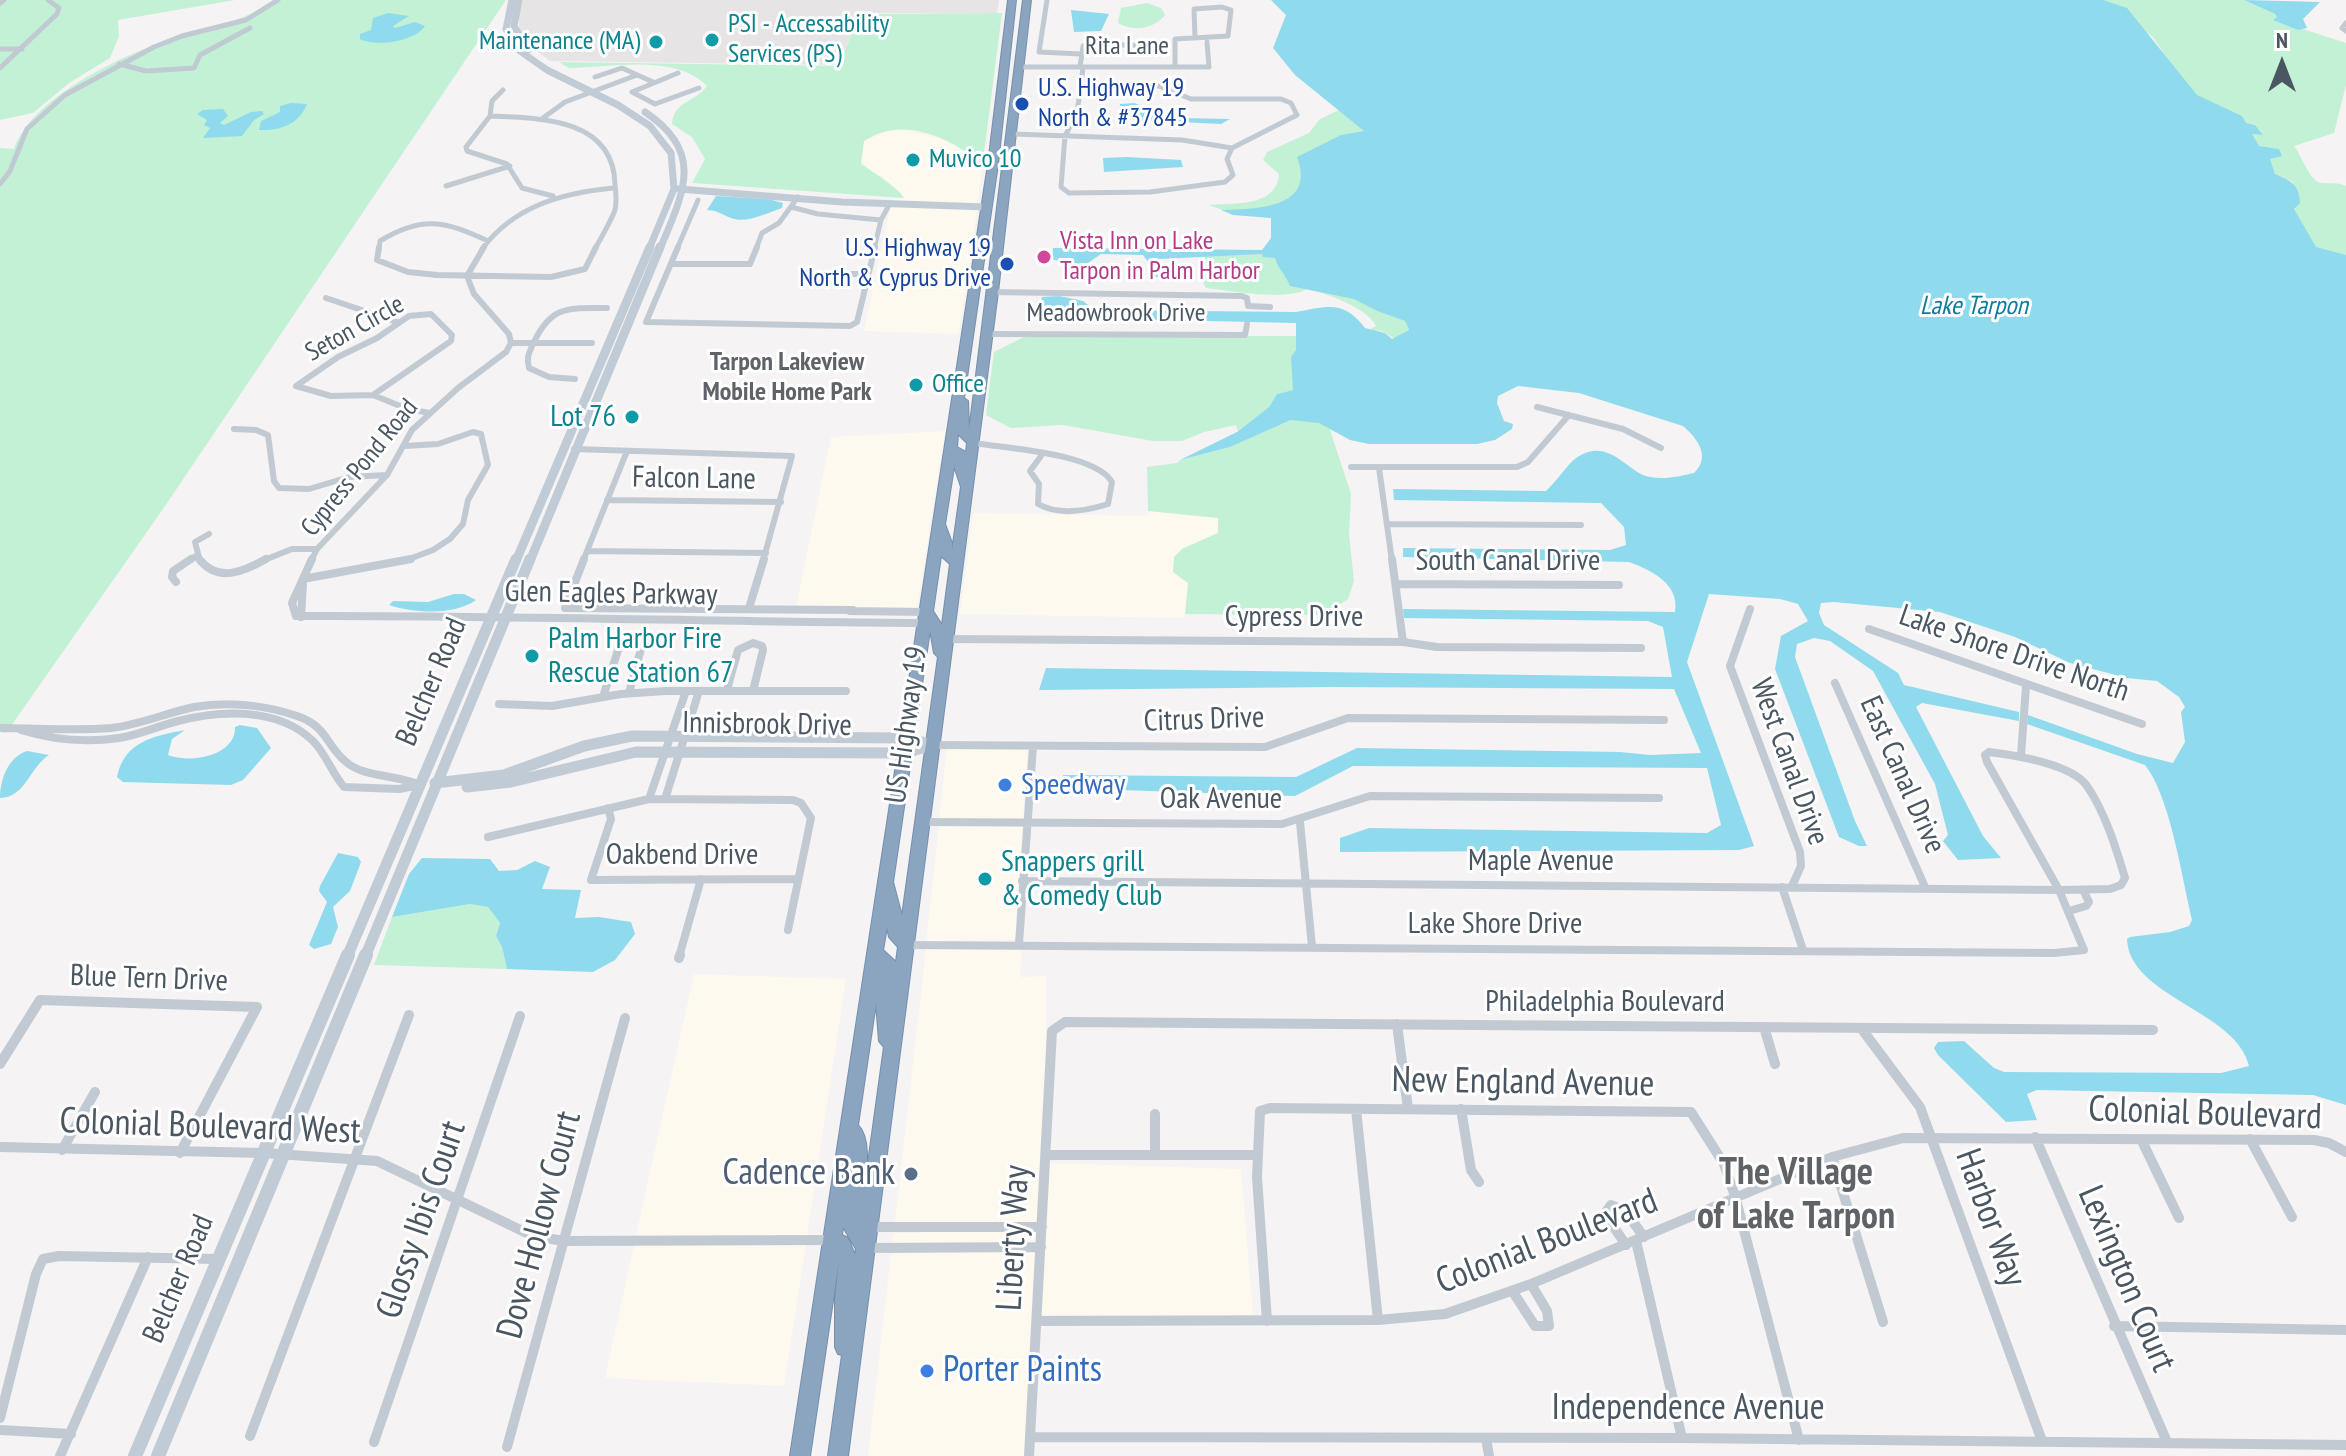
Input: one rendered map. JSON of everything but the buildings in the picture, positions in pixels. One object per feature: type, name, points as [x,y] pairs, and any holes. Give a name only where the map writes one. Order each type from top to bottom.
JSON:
[{"type":"highway","name":"US Highway 19","points":[[802,1453],[886,878],[928,617],[939,523],[993,164],[1012,0]]},
{"type":"highway","name":"US Highway 19","points":[[838,1456],[993,292],[1027,0]]},
{"type":"highway","points":[[1010,23],[1015,28],[1012,62],[1020,67]]},
{"type":"highway","points":[[1003,70],[1012,73],[1017,94]]},
{"type":"highway","points":[[998,113],[1004,132],[1012,136]]},
{"type":"highway","points":[[995,139],[1003,142],[1003,165],[1008,170]]},
{"type":"highway","points":[[993,164],[998,172],[996,208],[1002,218]]},
{"type":"highway","points":[[986,207],[994,216],[999,242]]},
{"type":"highway","points":[[978,259],[984,276],[983,285],[993,292]]},
{"type":"highway","points":[[973,292],[982,301],[980,319],[985,348]]},
{"type":"highway","points":[[959,385],[964,413],[963,432],[973,443]]},
{"type":"highway","points":[[950,448],[961,454],[960,466],[967,492]]},
{"type":"highway","points":[[939,523],[946,543],[946,554],[957,563]]},
{"type":"highway","points":[[944,661],[928,617],[952,600]]},
{"type":"highway","points":[[886,878],[894,908],[895,933],[906,945]]},
{"type":"highway","points":[[875,953],[888,962],[884,1003],[889,1069]]},
{"type":"highway","points":[[852,1106],[858,1163],[852,1226],[866,1248]]},
{"type":"highway","points":[[833,1240],[842,1244],[848,1260],[844,1301],[847,1391]]},
{"type":"main road","points":[[512,0],[505,23],[514,46],[537,65],[595,90]]},
{"type":"main road","points":[[519,0],[513,20],[523,46],[641,117],[660,134],[674,159],[679,189],[889,205],[986,207]]},
{"type":"main road","name":"Belcher Road","points":[[158,1456],[613,356],[679,189]]},
{"type":"main road","name":"Belcher Road","points":[[135,1456],[491,615],[679,189]]},
{"type":"main road","name":"Innisbrook Drive","points":[[435,783],[504,775],[608,740],[670,735],[906,746]]},
{"type":"main road","points":[[435,783],[433,773],[441,750],[438,740]]},
{"type":"main road","name":"Innisbrook Drive","points":[[435,783],[449,787],[496,787],[538,778],[597,757],[666,750],[933,745]]},
{"type":"main road","points":[[415,831],[415,819],[426,795],[420,785]]},
{"type":"street","points":[[0,68],[23,49],[59,10],[48,0]]},
{"type":"street","points":[[0,184],[11,172],[22,137],[38,118],[69,92],[119,63],[205,30],[255,16],[278,0]]},
{"type":"street","points":[[1047,0],[1040,53],[1081,54]]},
{"type":"street","points":[[1175,67],[1175,39],[1230,35],[1231,10],[1222,7],[1194,9],[1195,37]]},
{"type":"street","points":[[2346,23],[2342,28],[2346,31]]},
{"type":"street","points":[[119,63],[146,71],[194,68],[200,55],[250,28]]},
{"type":"street","points":[[205,30],[215,46]]},
{"type":"street","name":"Rita Lane","points":[[1020,67],[1209,67],[1207,42]]},
{"type":"street","points":[[1161,46],[1084,45],[1077,113],[1065,136],[1061,187],[1069,193],[1150,192],[1225,182],[1233,175],[1227,159],[1232,148]]},
{"type":"street","points":[[1144,46],[1144,54]]},
{"type":"street","points":[[0,49],[23,49]]},
{"type":"street","points":[[595,77],[622,68],[653,82]]},
{"type":"street","points":[[678,73],[632,92],[655,104],[699,88]]},
{"type":"street","points":[[543,118],[565,102],[637,75]]},
{"type":"street","points":[[1012,136],[1182,140],[1232,148],[1293,120],[1297,111],[1281,99],[1191,99],[1159,86],[1080,85]]},
{"type":"street","points":[[503,90],[492,101],[490,116],[466,147],[467,151],[498,158],[518,175],[522,188],[553,196]]},
{"type":"street","points":[[488,241],[441,222],[419,222],[399,228],[380,241],[377,260],[399,272],[436,278],[499,275],[542,280],[585,269],[616,207],[613,188],[615,168],[600,143],[571,125],[543,118],[490,116]]},
{"type":"street","points":[[446,186],[510,166]]},
{"type":"street","points":[[592,343],[511,343],[509,334],[474,294],[467,276],[473,259],[488,241],[526,210],[553,196],[613,188]]},
{"type":"street","points":[[671,264],[750,264],[762,233],[779,223],[798,197]]},
{"type":"street","points":[[698,200],[646,322],[850,326],[857,322],[881,220],[889,205]]},
{"type":"street","points":[[791,207],[818,214],[881,220]]},
{"type":"street","points":[[802,274],[868,274]]},
{"type":"street","points":[[993,292],[1242,296],[1247,298],[1248,306],[1270,307]]},
{"type":"street","points":[[326,298],[397,322]]},
{"type":"street","points":[[575,379],[549,377],[529,368],[526,360],[543,320],[553,313],[607,308]]},
{"type":"street","name":"Seton Circle","points":[[431,314],[452,338],[418,366],[373,395],[331,396],[296,386],[338,357],[377,338],[397,322],[409,316],[431,314]]},
{"type":"street","name":"Meadowbrook Drive","points":[[987,334],[1245,335],[1247,324]]},
{"type":"street","name":"Cypress Pond Road","points":[[298,616],[303,579],[317,549],[387,475],[412,430],[506,352],[511,343]]},
{"type":"street","points":[[613,356],[626,356]]},
{"type":"street","points":[[373,395],[405,408],[429,413]]},
{"type":"street","points":[[1537,407],[1623,429],[1661,448]]},
{"type":"street","points":[[1351,467],[1517,467],[1528,462],[1569,415]]},
{"type":"street","points":[[234,429],[256,430],[268,435],[274,481],[279,488],[309,489],[349,477],[387,475]]},
{"type":"street","points":[[303,579],[421,558],[461,528],[466,518],[466,503],[488,473],[489,459],[481,434],[473,432],[438,444],[404,446]]},
{"type":"street","points":[[973,443],[1018,448],[1041,456],[1095,465],[1105,471],[1113,485],[1108,504],[1076,510],[1043,508],[1038,504],[1039,484],[1030,471],[1041,456]]},
{"type":"street","points":[[574,449],[792,456],[749,608]]},
{"type":"street","points":[[627,451],[565,608],[853,610]]},
{"type":"street","points":[[1379,468],[1403,642]]},
{"type":"street","name":"Falcon Lane","points":[[607,500],[781,502]]},
{"type":"street","points":[[1388,524],[1581,525]]},
{"type":"street","points":[[209,534],[195,542],[196,556],[204,566],[225,574],[245,570],[291,549],[317,549]]},
{"type":"street","points":[[587,551],[766,553]]},
{"type":"street","points":[[176,582],[172,577],[173,571],[196,556]]},
{"type":"street","name":"South Canal Drive","points":[[1397,584],[1619,585]]},
{"type":"street","name":"West Canal Drive","points":[[1750,609],[1730,666],[1800,852],[1801,866],[1787,886],[1803,950]]},
{"type":"street","points":[[794,610],[848,622]]},
{"type":"street","name":"Glen Eagles Parkway","points":[[782,621],[853,610],[928,617]]},
{"type":"street","points":[[883,623],[886,611]]},
{"type":"street","name":"Glen Eagles Parkway","points":[[298,616],[491,615],[621,621],[883,623],[928,617]]},
{"type":"street","name":"Lake Shore Drive North","points":[[1869,629],[2142,724]]},
{"type":"street","name":"Cypress Drive","points":[[947,639],[1403,642],[1437,647],[1641,648]]},
{"type":"street","points":[[603,697],[619,647],[635,642],[641,649],[629,693]]},
{"type":"street","points":[[727,690],[738,650],[753,643],[762,646],[763,650],[753,691]]},
{"type":"street","name":"East Canal Drive","points":[[1835,683],[1925,887]]},
{"type":"street","points":[[2026,686],[2021,756],[1999,752],[1985,755],[2069,911],[2086,906],[2089,902],[2083,890]]},
{"type":"street","points":[[649,799],[686,691]]},
{"type":"street","points":[[665,799],[699,691]]},
{"type":"street","points":[[499,704],[552,706],[629,693],[846,691]]},
{"type":"street","points":[[0,728],[130,725],[175,711],[224,704],[272,708],[314,724],[328,736],[344,761],[359,770],[403,777],[420,785]]},
{"type":"street","points":[[680,708],[694,709]]},
{"type":"street","points":[[18,729],[55,739],[84,741],[123,737],[179,720],[209,715],[258,716],[294,728],[313,741],[334,778],[344,787],[399,789],[420,785]]},
{"type":"street","name":"Citrus Drive","points":[[933,745],[1265,747],[1348,718],[1664,720]]},
{"type":"street","points":[[55,739],[65,726]]},
{"type":"street","points":[[84,741],[94,728]]},
{"type":"street","points":[[1019,944],[1033,746]]},
{"type":"street","name":"Maple Avenue","points":[[1022,881],[2059,890],[2110,889],[2121,885],[2125,878],[2086,784],[2021,756]]},
{"type":"street","name":"Oak Avenue","points":[[922,822],[1300,822],[1346,800],[1370,796],[1659,798]]},
{"type":"street","points":[[488,837],[649,799],[793,800],[801,803],[811,818],[788,930]]},
{"type":"street","name":"Oakbend Drive","points":[[608,808],[611,819],[591,880],[798,879]]},
{"type":"street","points":[[1300,822],[1312,947]]},
{"type":"street","points":[[679,958],[701,879]]},
{"type":"street","name":"Lake Shore Drive","points":[[906,945],[2054,953],[2084,950],[2069,911]]},
{"type":"street","name":"Blue Tern Drive","points":[[0,1064],[40,1000],[257,1007],[180,1153]]},
{"type":"street","points":[[250,1436],[409,1015]]},
{"type":"street","name":"Glossy Ibis Court","points":[[374,1442],[520,1016]]},
{"type":"street","name":"Dove Hollow Court","points":[[507,1447],[625,1018]]},
{"type":"street","name":"Philadelphia Boulevard","points":[[1057,1025],[1065,1022],[2153,1030]]},
{"type":"street","points":[[1397,1024],[1408,1109]]},
{"type":"street","name":"Liberty Way","points":[[1029,1456],[1039,1321],[1052,1031],[1057,1025]]},
{"type":"street","points":[[1764,1027],[1775,1064]]},
{"type":"street","name":"Harbor Way","points":[[1861,1028],[1910,1092],[1930,1135],[2042,1441]]},
{"type":"street","points":[[62,1150],[95,1092]]},
{"type":"street","name":"New England Avenue","points":[[1257,1155],[1256,1118],[1260,1111],[1270,1108],[1691,1112],[1724,1164],[1735,1196]]},
{"type":"street","points":[[1356,1109],[1378,1320]]},
{"type":"street","points":[[1461,1109],[1471,1170],[1479,1182]]},
{"type":"street","points":[[1155,1114],[1155,1155]]},
{"type":"street","name":"Colonial Boulevard","points":[[1039,1321],[1378,1320],[1445,1314],[1513,1292],[1832,1157],[1879,1142],[1930,1135],[2314,1140],[2329,1143],[2346,1152]]},
{"type":"street","name":"Lexington Court","points":[[2035,1137],[2114,1326],[2167,1442]]},
{"type":"street","points":[[2141,1139],[2179,1218]]},
{"type":"street","points":[[2250,1139],[2292,1217]]},
{"type":"street","name":"Colonial Boulevard West","points":[[0,1147],[263,1153],[377,1161],[533,1236],[564,1241],[833,1240]]},
{"type":"street","points":[[1046,1155],[1257,1155],[1267,1321]]},
{"type":"street","points":[[1832,1157],[1883,1322]]},
{"type":"street","points":[[1735,1196],[1799,1440]]},
{"type":"street","points":[[868,1227],[1042,1227]]},
{"type":"street","points":[[1635,1241],[1682,1438]]},
{"type":"street","points":[[866,1248],[1041,1247]]},
{"type":"street","points":[[0,1418],[36,1274],[43,1259],[59,1256],[218,1259]]},
{"type":"street","points":[[60,1456],[148,1257]]},
{"type":"street","points":[[1513,1292],[1535,1326],[1549,1326],[1547,1311],[1531,1284]]},
{"type":"street","points":[[2114,1326],[2346,1330]]},
{"type":"street","points":[[0,1430],[71,1434]]},
{"type":"street","name":"Independence Avenue","points":[[1030,1437],[1682,1438],[2346,1445]]},
{"type":"street","points":[[1486,1438],[1489,1456]]},
{"type":"street","points":[[2107,1443],[2112,1456]]},
{"type":"shaded area","points":[[523,0],[999,0],[997,13],[858,13],[840,65],[550,61],[525,42],[519,30],[519,9]]},
{"type":"shaded area","points":[[896,128],[942,139],[983,161],[977,206],[890,203],[891,199],[904,198],[860,159],[864,141]]},
{"type":"shaded area","points":[[891,206],[977,209],[959,334],[864,331]]},
{"type":"shaded area","points":[[945,431],[917,609],[796,607],[831,437]]},
{"type":"shaded area","points":[[1149,511],[1218,518],[1218,533],[1182,549],[1180,578],[1188,583],[1189,591],[1184,618],[960,614],[973,513],[1148,516]]},
{"type":"shaded area","points":[[947,748],[1028,749],[1023,819],[939,819]]},
{"type":"shaded area","points":[[939,826],[1022,826],[1015,940],[926,941]]},
{"type":"shaded area","points":[[1022,948],[1020,977],[1046,976],[1046,1163],[1241,1169],[1253,1315],[1032,1315],[1025,1456],[868,1456],[891,1254],[919,1253],[920,1244],[892,1243],[893,1233],[922,1233],[923,1223],[895,1222],[926,949]]},
{"type":"shaded area","points":[[694,974],[846,979],[807,1235],[636,1235]]},
{"type":"shaded area","points":[[634,1245],[806,1245],[784,1386],[605,1378]]},
{"type":"green space","points":[[7,0],[235,0],[118,20],[119,36],[110,58],[69,83],[33,113],[0,120],[0,5]]},
{"type":"green space","points":[[275,0],[506,0],[163,509],[6,733],[0,732],[0,148],[14,149],[23,131],[38,113],[78,82],[101,69],[166,41],[236,20]]},
{"type":"green space","points":[[2102,0],[2244,0],[2275,14],[2275,20],[2346,43],[2346,85],[2334,133],[2294,146],[2316,181],[2346,186],[2346,262],[2330,256],[2287,229],[2293,182],[2272,173],[2270,159],[2279,149],[2255,146],[2245,133],[2263,135],[2255,125],[2236,121],[2192,96],[2153,37]]},
{"type":"green space","points":[[1147,3],[1161,8],[1165,15],[1143,28],[1130,28],[1118,23],[1121,8]]},
{"type":"green space","points":[[1002,13],[983,161],[944,139],[921,132],[886,131],[864,141],[861,164],[892,185],[904,198],[692,183],[705,159],[692,137],[672,124],[677,110],[707,86],[677,69],[660,66],[569,68],[559,62],[839,66],[859,14]]},
{"type":"green space","points":[[1341,109],[1364,131],[1298,157],[1310,167],[1289,210],[1228,212],[1209,205],[1263,198],[1276,185],[1279,174],[1263,160],[1267,152],[1309,133],[1320,119]]},
{"type":"green space","points":[[1276,252],[1377,311],[1405,321],[1409,330],[1395,339],[1382,331],[1369,330],[1376,326],[1356,307],[1307,289],[1273,295],[1244,293],[1206,288],[1201,279],[1204,255]]},
{"type":"green space","points":[[1026,336],[1303,336],[1293,390],[1277,394],[1269,407],[1238,431],[1236,425],[1182,441],[1153,441],[1063,425],[1011,428],[986,415],[994,352]]},
{"type":"green space","points":[[1310,419],[1329,427],[1351,494],[1349,534],[1354,581],[1348,599],[1324,615],[1185,614],[1188,583],[1173,572],[1174,557],[1182,549],[1218,533],[1218,518],[1148,511],[1147,467],[1177,463],[1230,447],[1291,420]]},
{"type":"green space","points":[[470,904],[488,907],[500,923],[496,936],[507,969],[374,965],[392,917]]},
{"type":"water","name":"Lake Tarpon","points":[[1271,0],[2103,0],[2127,8],[2197,95],[2255,125],[2263,135],[2252,134],[2259,146],[2279,149],[2282,156],[2270,159],[2275,174],[2296,187],[2300,203],[2294,209],[2316,247],[2346,255],[2346,1105],[2313,1095],[2037,1090],[2027,1094],[2037,1120],[2006,1122],[1938,1055],[1934,1048],[1938,1042],[1964,1041],[1994,1068],[2004,1072],[2221,1073],[2249,1066],[2240,1047],[2225,1031],[2163,990],[2145,976],[2132,959],[2127,939],[2130,937],[2170,932],[2189,926],[2192,920],[2168,817],[2154,779],[2145,765],[2027,724],[2028,715],[2137,754],[2173,763],[2185,742],[2181,712],[2185,707],[2179,697],[2157,681],[2127,678],[2070,663],[2015,637],[1940,612],[1834,602],[1821,603],[1819,613],[1824,625],[1898,673],[1904,685],[2019,712],[2019,721],[1922,703],[1916,707],[1983,836],[2001,858],[1958,860],[1943,841],[1948,835],[1935,784],[1873,671],[1830,641],[1814,638],[1797,644],[1795,657],[1867,846],[1859,846],[1839,837],[1775,669],[1781,636],[1808,621],[1798,604],[1780,599],[1709,594],[1687,662],[1754,846],[1739,850],[1340,852],[1340,838],[1369,828],[1707,833],[1721,825],[1707,768],[1353,766],[1295,796],[1063,788],[1063,775],[1296,777],[1357,748],[1650,755],[1701,753],[1674,689],[1331,687],[1039,690],[1046,668],[1672,677],[1663,627],[1648,621],[1404,618],[1403,609],[1675,612],[1673,594],[1668,586],[1655,574],[1629,562],[1403,557],[1403,548],[1610,550],[1626,545],[1624,527],[1601,503],[1394,500],[1393,489],[1546,491],[1576,458],[1598,451],[1608,453],[1650,477],[1667,478],[1694,473],[1702,461],[1702,455],[1698,442],[1683,426],[1579,393],[1518,386],[1498,396],[1497,403],[1504,421],[1513,424],[1512,429],[1495,440],[1477,444],[1369,444],[1350,440],[1319,423],[1291,420],[1230,447],[1180,460],[1237,432],[1269,407],[1277,394],[1293,390],[1291,357],[1296,350],[1296,323],[1031,317],[1032,312],[1040,310],[1042,297],[1059,296],[1083,301],[1095,310],[1296,312],[1335,307],[1350,313],[1365,328],[1385,333],[1392,339],[1409,330],[1405,321],[1354,299],[1290,286],[1275,258],[1263,257],[1262,254],[1160,259],[1158,277],[1149,274],[1149,263],[1143,255],[1101,254],[1088,263],[1088,272],[1068,275],[1067,264],[1052,259],[1053,248],[1262,250],[1271,238],[1271,218],[1233,215],[1221,210],[1250,209],[1279,203],[1298,187],[1301,174],[1297,157],[1341,135],[1364,131],[1295,75],[1273,48],[1286,15]]},
{"type":"water","points":[[2244,0],[2320,2],[2303,19],[2307,28],[2298,30],[2273,20],[2277,17],[2275,14]]},
{"type":"water","points":[[1071,10],[1109,14],[1101,31],[1074,32]]},
{"type":"water","points":[[388,13],[409,16],[393,26],[395,28],[415,22],[425,26],[413,36],[394,42],[375,43],[360,39],[360,34],[371,30],[373,18]]},
{"type":"water","points":[[1134,103],[1179,118],[1230,119],[1221,124],[1119,119],[1120,104]]},
{"type":"water","points":[[307,104],[299,117],[288,125],[259,130],[261,121],[280,112],[280,106]]},
{"type":"water","points":[[223,109],[228,116],[220,123],[224,125],[251,112],[262,111],[264,114],[254,120],[242,136],[203,138],[210,128],[204,125],[207,120],[197,114],[203,110]]},
{"type":"water","points":[[1103,158],[1181,160],[1183,167],[1104,172]]},
{"type":"water","points":[[716,196],[768,199],[783,203],[782,208],[763,215],[737,219],[707,210]]},
{"type":"water","points":[[464,594],[476,600],[456,609],[433,612],[389,605],[393,601],[428,602]]},
{"type":"water","points":[[235,727],[257,728],[271,748],[243,780],[231,785],[123,782],[117,777],[126,756],[133,748],[151,738],[185,730],[172,739],[168,755],[199,758],[228,745]]},
{"type":"water","points":[[27,751],[49,755],[16,793],[0,798],[6,770],[15,758]]},
{"type":"water","points":[[338,853],[358,857],[361,862],[350,891],[333,907],[338,927],[331,944],[314,949],[309,945],[327,902],[319,891],[320,886]]},
{"type":"water","points":[[422,858],[490,859],[499,871],[517,870],[535,861],[550,867],[542,889],[581,890],[575,918],[599,917],[631,922],[635,934],[615,960],[593,972],[507,969],[496,936],[500,923],[488,907],[470,904],[392,917],[409,874]]},
{"type":"place","name":"PSI - Accessability Services (PS)","points":[[712,40]]},
{"type":"place","name":"Maintenance (MA)","points":[[656,42]]},
{"type":"place","name":"U.S. Highway 19 North & #37845","points":[[1022,104]]},
{"type":"place","name":"Muvico 10","points":[[913,160]]},
{"type":"place","name":"Vista Inn on Lake Tarpon in Palm Harbor","points":[[1044,257]]},
{"type":"place","name":"U.S. Highway 19 North & Cyprus Drive","points":[[1007,264]]},
{"type":"place","name":"Office","points":[[916,385]]},
{"type":"place","name":"Lot 76","points":[[632,417]]},
{"type":"place","name":"Palm Harbor Fire Rescue Station 67","points":[[532,656]]},
{"type":"place","name":"Speedway","points":[[1005,785]]},
{"type":"place","name":"Snappers grill & Comedy Club","points":[[985,879]]},
{"type":"place","name":"Cadence Bank","points":[[911,1174]]},
{"type":"place","name":"Porter Paints","points":[[927,1371]]},
{"type":"district","name":"Tarpon Lakeview Mobile Home Park","points":[[787,378]]},
{"type":"district","name":"The Village of Lake Tarpon","points":[[1796,1195]]}]
